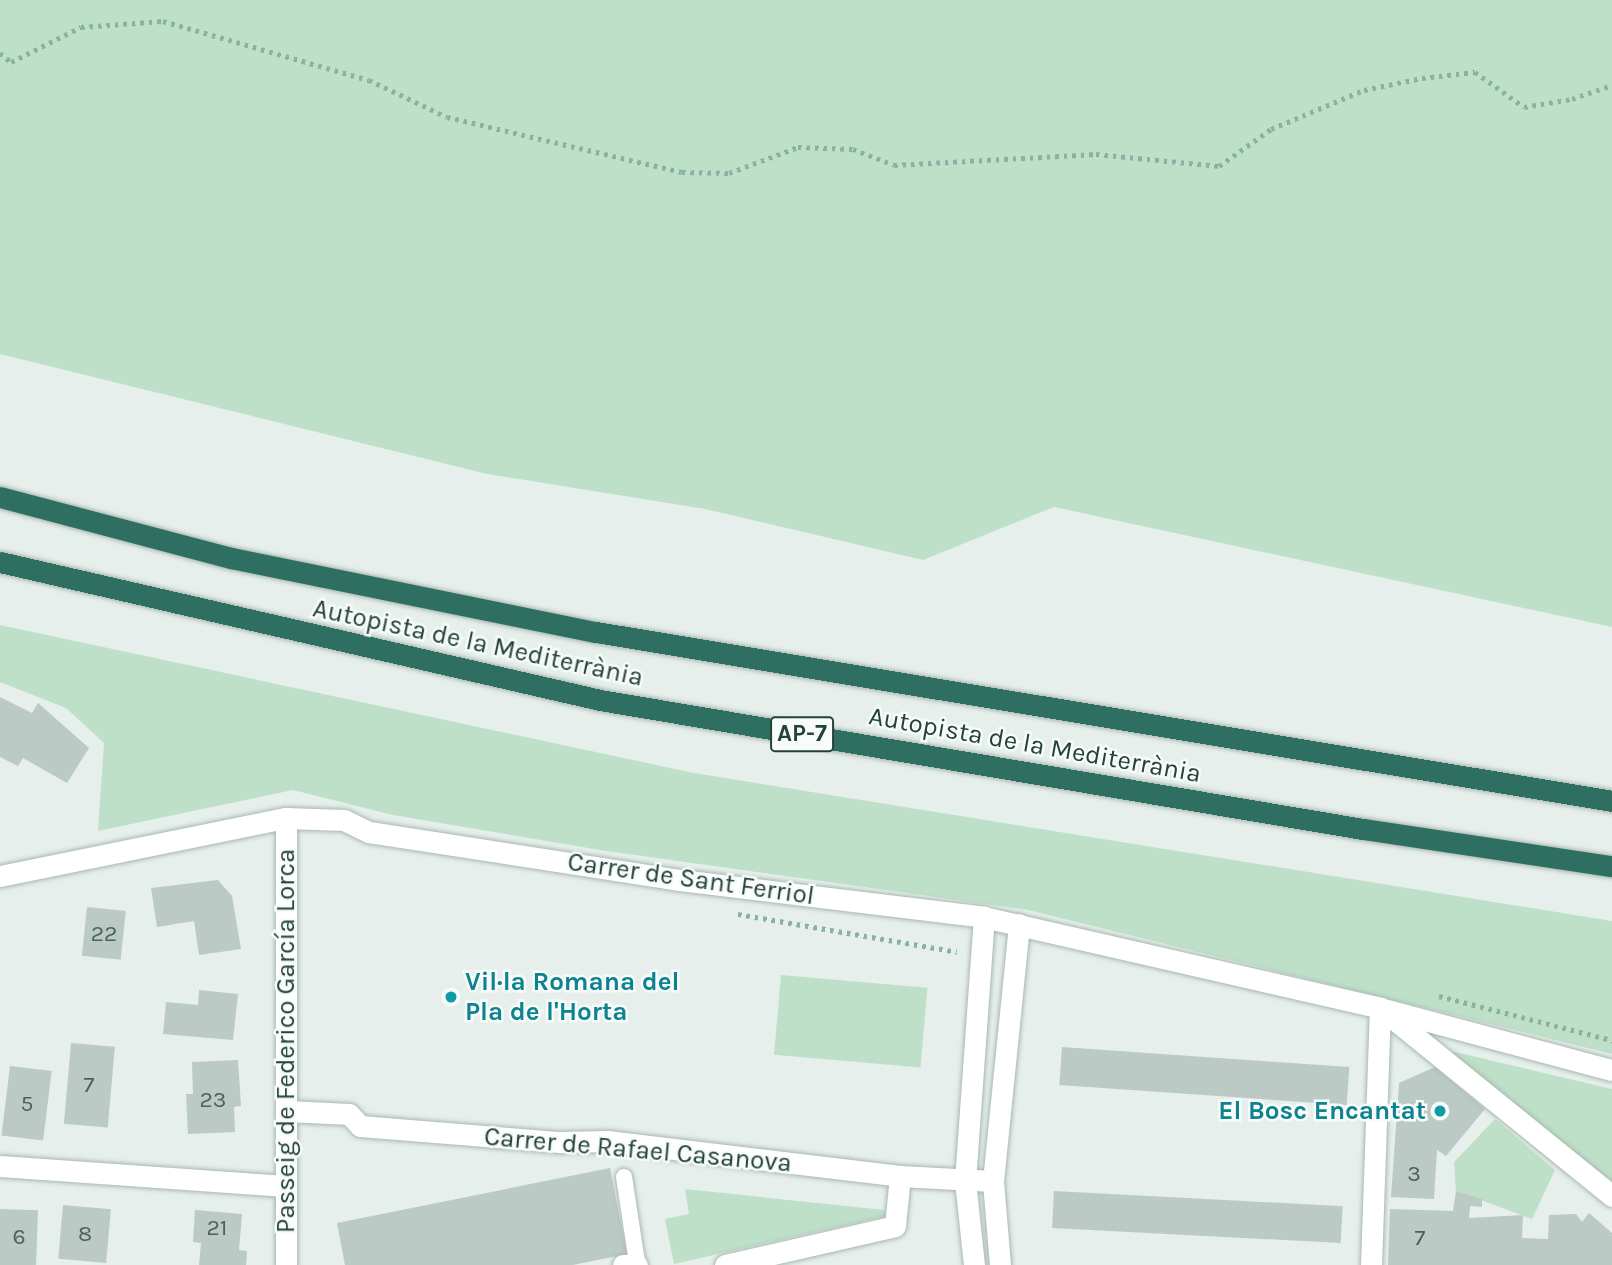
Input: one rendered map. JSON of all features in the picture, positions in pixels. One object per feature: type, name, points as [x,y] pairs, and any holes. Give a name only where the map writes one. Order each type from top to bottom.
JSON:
[{"type":"highway","name":"Autopista de la Mediterrània","points":[[0,497],[231,558],[596,632],[1612,801]]},
{"type":"highway","name":"Autopista de la Mediterrània","points":[[0,562],[600,700],[1363,829],[1612,866]]},
{"type":"street","name":"Carrer de Sant Ferriol","points":[[0,876],[286,818],[344,820],[369,832],[653,876],[984,917],[1380,1008],[1612,1070]]},
{"type":"street","name":"Passeig de Federico García Lorca","points":[[286,818],[286,1265]]},
{"type":"street","points":[[974,1265],[964,1181],[984,917]]},
{"type":"street","points":[[1000,1265],[993,1181],[1019,924]]},
{"type":"street","name":"Carrer de Sant Ferriol","points":[[1380,1008],[1612,1196]]},
{"type":"street","points":[[1371,1265],[1380,1008]]},
{"type":"street","name":"Carrer de Rafael Casanova","points":[[287,1111],[349,1114],[360,1126],[560,1142],[607,1141],[900,1176],[993,1181]]},
{"type":"street","points":[[0,1166],[285,1186]]},
{"type":"street","points":[[725,1265],[895,1226],[900,1176]]},
{"type":"lane","points":[[624,1177],[632,1264]]},
{"type":"path","points":[[0,53],[11,62],[81,27],[163,21],[369,80],[447,117],[682,172],[729,173],[798,147],[853,149],[894,166],[1096,154],[1219,166],[1272,129],[1364,90],[1422,78],[1475,72],[1524,107],[1572,99],[1612,85]]},
{"type":"path","points":[[734,914],[963,953],[962,963]]},
{"type":"green space","points":[[0,0],[1612,0],[1612,627],[1054,507],[923,560],[705,509],[487,474],[0,354]]},
{"type":"green space","points":[[0,625],[694,773],[1612,921],[1612,1054],[1028,910],[606,851],[393,815],[293,790],[98,831],[104,743],[66,708],[0,682]]},
{"type":"green space","points":[[781,975],[927,988],[920,1068],[774,1055]]},
{"type":"green space","points":[[1447,1050],[1612,1089],[1612,1182]]},
{"type":"green space","points":[[1495,1119],[1555,1170],[1532,1219],[1456,1191],[1454,1162]]},
{"type":"green space","points":[[685,1189],[884,1210],[886,1216],[674,1264],[665,1219],[689,1214]]},
{"type":"building","points":[[0,697],[32,713],[38,703],[89,748],[67,783],[23,758],[18,766],[0,757]]},
{"type":"building","points":[[218,880],[232,896],[241,949],[199,955],[194,921],[157,927],[151,888]]},
{"type":"building","points":[[87,907],[126,911],[121,960],[82,956]]},
{"type":"building","points":[[199,990],[238,994],[233,1040],[163,1034],[166,1002],[198,1005]]},
{"type":"building","points":[[71,1043],[115,1047],[108,1128],[64,1124]]},
{"type":"building","points":[[1062,1047],[1349,1067],[1347,1105],[1059,1085]]},
{"type":"building","points":[[238,1060],[241,1106],[234,1107],[235,1132],[188,1134],[186,1094],[193,1094],[192,1062]]},
{"type":"building","points":[[10,1066],[52,1071],[43,1141],[1,1135]]},
{"type":"building","name":"El Bosc Encantat","points":[[1435,1067],[1485,1109],[1446,1156],[1437,1150],[1434,1199],[1391,1197],[1399,1083]]},
{"type":"building","points":[[610,1168],[627,1254],[573,1265],[345,1265],[337,1223]]},
{"type":"building","points":[[1054,1191],[1343,1206],[1341,1243],[1052,1228]]},
{"type":"building","points":[[1456,1191],[1482,1199],[1482,1207],[1470,1206],[1469,1218],[1523,1215],[1522,1238],[1548,1239],[1549,1215],[1576,1214],[1582,1222],[1589,1213],[1612,1233],[1612,1265],[1388,1265],[1390,1209],[1453,1211]]},
{"type":"building","points":[[63,1205],[111,1209],[106,1263],[58,1259]]},
{"type":"building","points":[[0,1209],[38,1210],[36,1265],[0,1265]]},
{"type":"building","points":[[195,1210],[242,1214],[239,1250],[247,1251],[246,1265],[199,1265],[201,1243],[193,1242]]},
{"type":"place","name":"Vil·la Romana del Pla de l'Horta","points":[[451,997]]},
{"type":"place","name":"El Bosc Encantat","points":[[1440,1111]]}]
